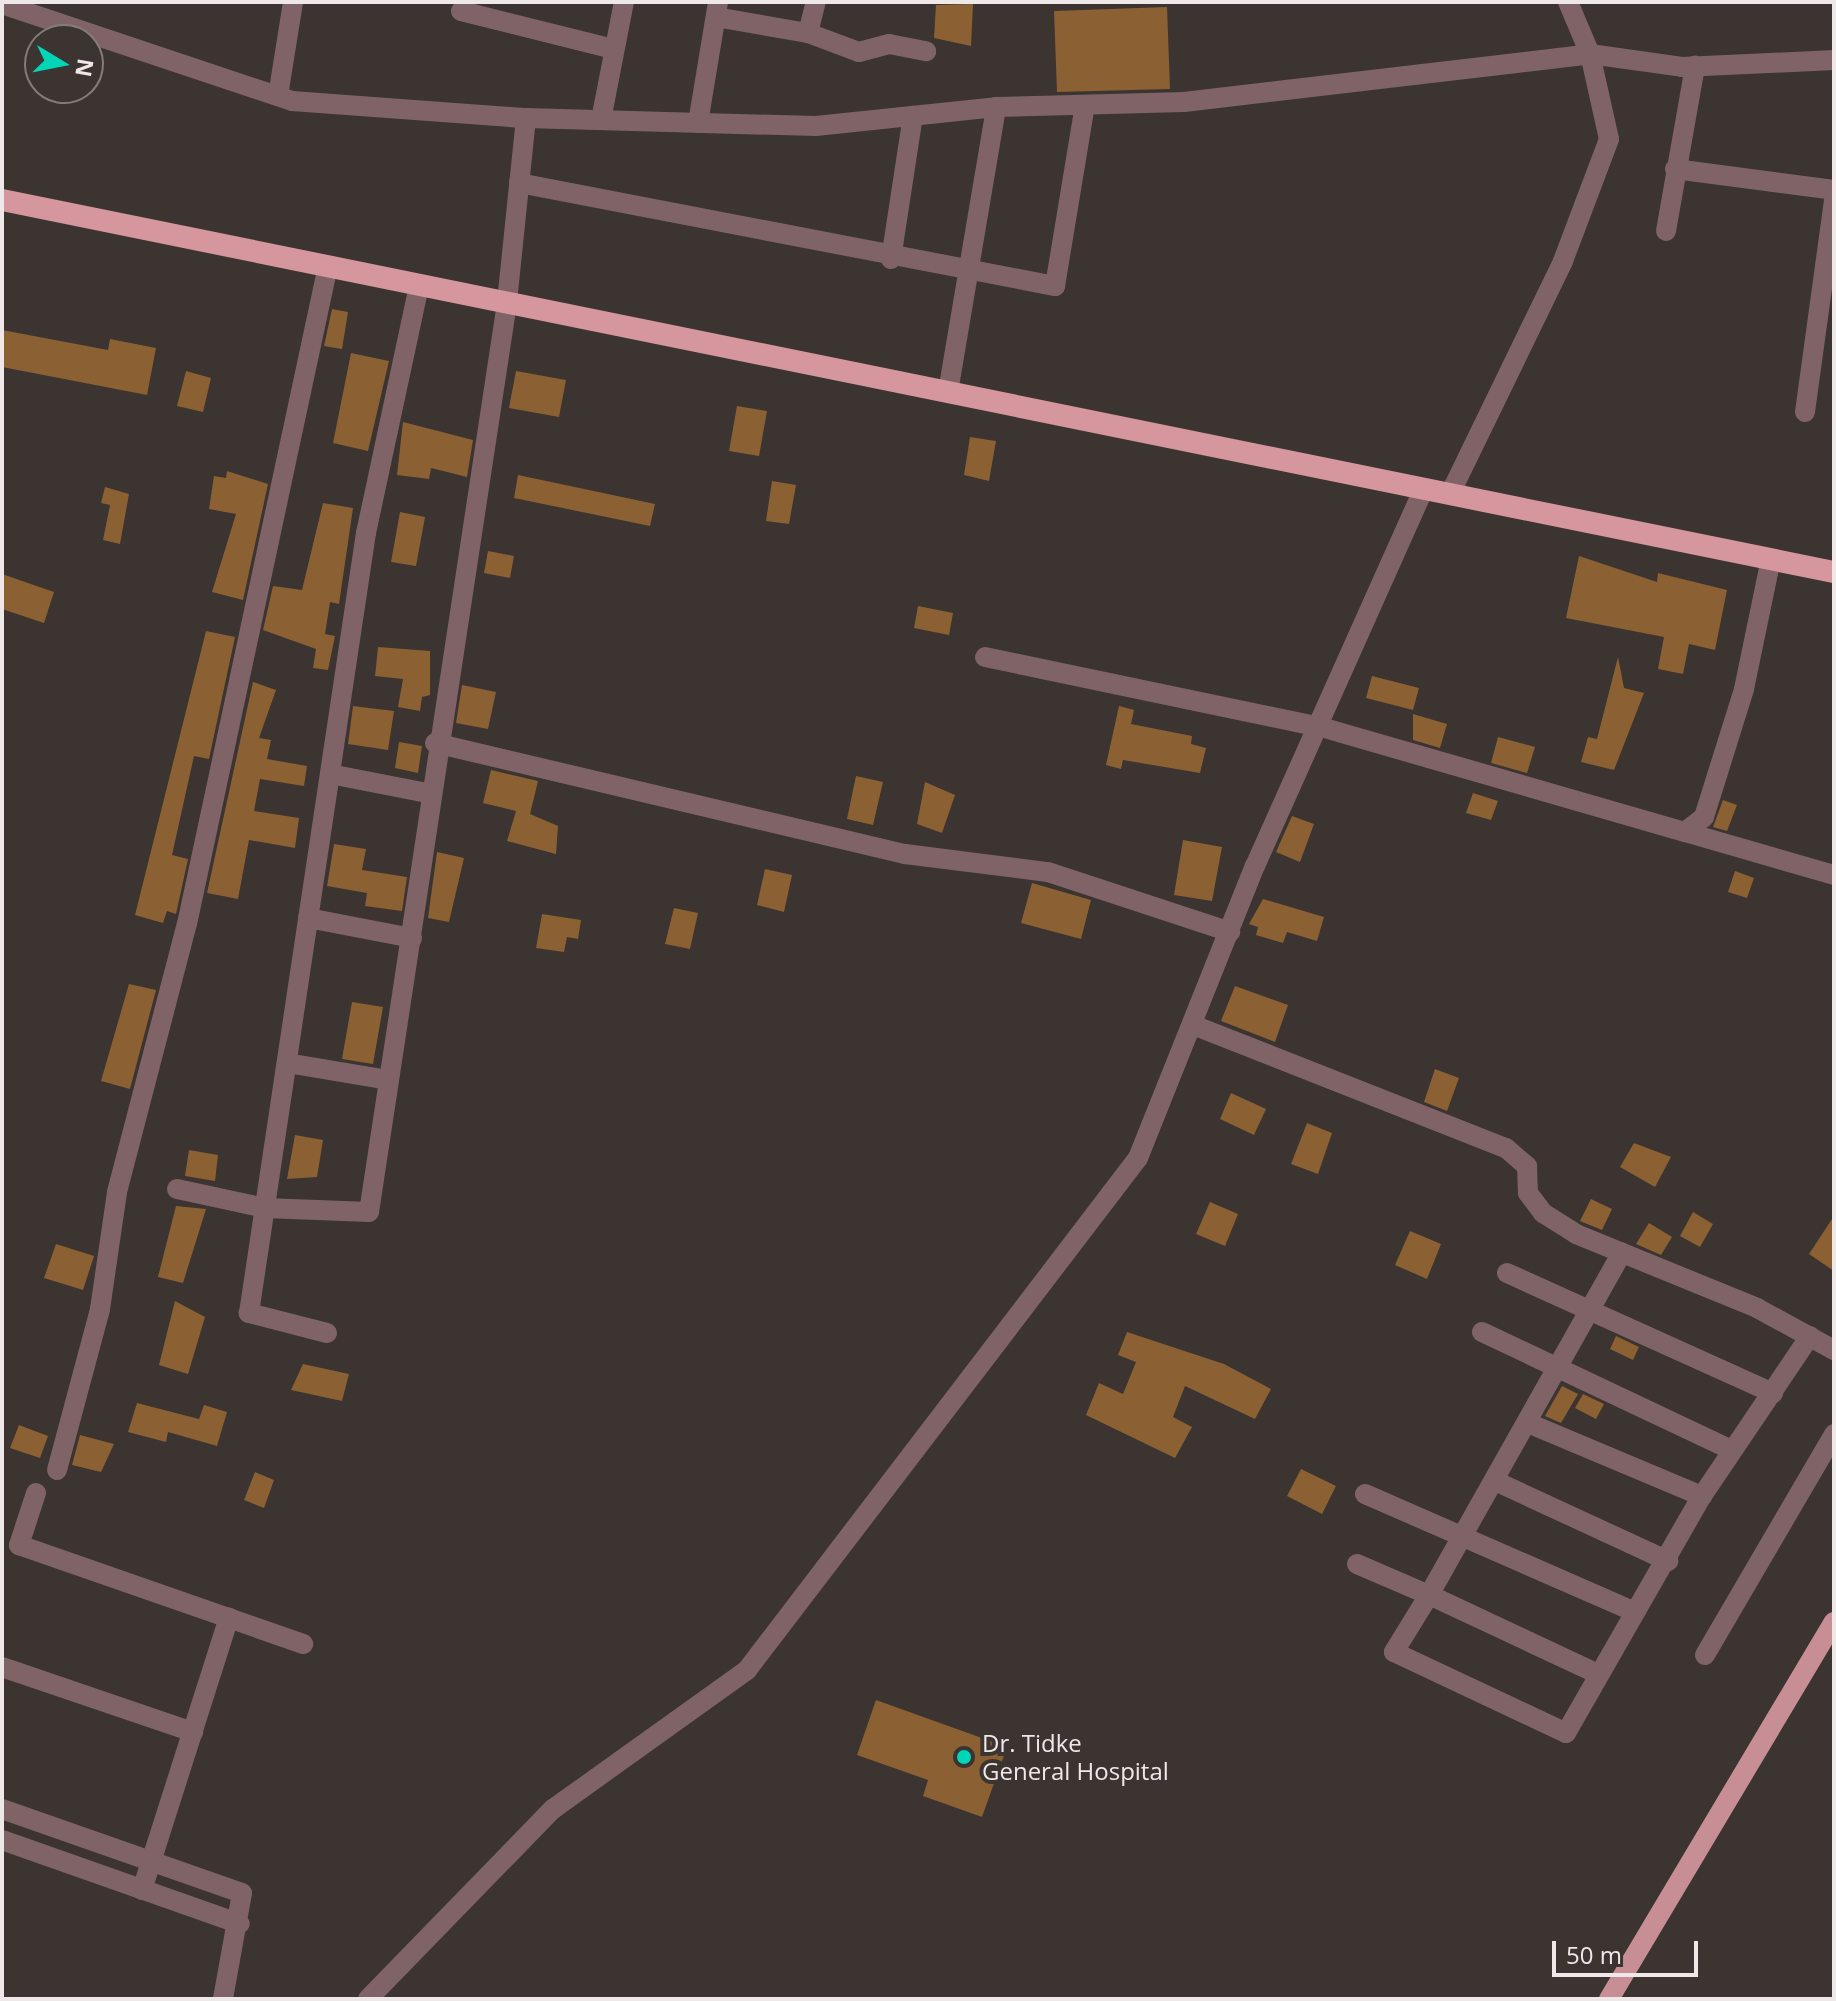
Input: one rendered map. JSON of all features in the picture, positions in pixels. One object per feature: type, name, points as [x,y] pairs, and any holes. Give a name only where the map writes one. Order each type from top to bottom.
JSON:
[{"type":"highway","points":[[2,200],[1834,572]]},
{"type":"main road","points":[[1609,1999],[1834,1622]]},
{"type":"street","points":[[278,96],[293,2]]},
{"type":"street","points":[[601,120],[624,2]]},
{"type":"street","points":[[808,33],[816,2]]},
{"type":"street","points":[[1450,494],[1563,261],[1609,139],[1590,54],[1568,2]]},
{"type":"street","points":[[2,4],[278,96],[526,118],[816,126],[996,107],[1184,102],[1590,54],[1695,66],[1834,60]]},
{"type":"street","points":[[698,123],[717,10],[808,33],[859,52],[889,44],[926,51]]},
{"type":"street","points":[[461,11],[613,49]]},
{"type":"street","points":[[1666,231],[1695,66]]},
{"type":"street","points":[[519,183],[969,274],[1055,286],[1085,105]]},
{"type":"street","points":[[948,392],[996,107]]},
{"type":"street","points":[[891,259],[913,116]]},
{"type":"street","points":[[177,1189],[265,1208],[369,1212],[412,938],[427,793],[507,303],[526,118]]},
{"type":"street","points":[[1675,169],[1834,190]]},
{"type":"street","points":[[1805,412],[1834,199]]},
{"type":"street","points":[[57,1470],[100,1309],[117,1192],[187,924],[328,266]]},
{"type":"street","points":[[327,1333],[249,1313],[366,533],[419,285]]},
{"type":"street","points":[[368,1999],[553,1809],[747,1670],[1138,1158],[1230,932],[1424,488]]},
{"type":"street","points":[[1685,832],[1704,817],[1744,689],[1771,559]]},
{"type":"street","points":[[985,657],[1321,727],[1834,875]]},
{"type":"street","points":[[435,743],[905,854],[1048,872],[1230,932]]},
{"type":"street","points":[[330,774],[427,793]]},
{"type":"street","points":[[308,918],[412,938]]},
{"type":"street","points":[[1193,1025],[1506,1148],[1527,1166],[1528,1193],[1543,1213],[1622,1253],[1810,1336],[1834,1350]]},
{"type":"street","points":[[287,1063],[389,1080]]},
{"type":"street","points":[[1622,1253],[1466,1535],[1394,1652],[1566,1733],[1598,1674],[1668,1561],[1702,1496],[1810,1336]]},
{"type":"street","points":[[1507,1273],[1594,1308],[1773,1393]]},
{"type":"street","points":[[1482,1332],[1732,1450]]},
{"type":"street","points":[[1528,1423],[1702,1496]]},
{"type":"street","points":[[1705,1655],[1834,1434]]},
{"type":"street","points":[[1495,1481],[1668,1561]]},
{"type":"street","points":[[36,1493],[19,1545],[303,1644]]},
{"type":"street","points":[[1365,1494],[1466,1535],[1635,1612]]},
{"type":"street","points":[[1357,1564],[1598,1674]]},
{"type":"street","points":[[142,1890],[229,1618]]},
{"type":"street","points":[[2,1667],[193,1732]]},
{"type":"street","points":[[2,1809],[242,1893],[240,1924],[223,1999]]},
{"type":"street","points":[[2,1840],[240,1924]]},
{"type":"building","points":[[973,4],[971,46],[934,38],[936,5]]},
{"type":"building","points":[[1167,7],[1170,89],[1057,92],[1054,11]]},
{"type":"building","points":[[332,309],[348,312],[342,349],[324,346]]},
{"type":"building","points":[[2,330],[108,350],[110,339],[156,348],[147,395],[2,367]]},
{"type":"building","points":[[351,353],[389,361],[368,451],[333,443]]},
{"type":"building","points":[[186,371],[211,378],[203,412],[177,406]]},
{"type":"building","points":[[516,371],[566,380],[559,417],[509,408]]},
{"type":"building","points":[[737,406],[767,411],[759,456],[729,451]]},
{"type":"building","points":[[403,422],[473,440],[467,477],[431,468],[429,479],[397,475]]},
{"type":"building","points":[[970,437],[996,441],[989,481],[964,475]]},
{"type":"building","points":[[227,471],[268,484],[243,600],[212,592],[236,514],[209,509],[214,476],[226,478]]},
{"type":"building","points":[[518,475],[655,504],[650,526],[514,498]]},
{"type":"building","points":[[772,481],[796,485],[789,524],[766,521]]},
{"type":"building","points":[[105,487],[129,494],[120,544],[103,540],[110,505],[101,503]]},
{"type":"building","points":[[323,503],[353,508],[339,604],[330,602],[325,634],[335,636],[328,670],[313,668],[316,649],[263,630],[273,586],[302,590]]},
{"type":"building","points":[[400,512],[425,517],[416,566],[391,562]]},
{"type":"building","points":[[488,551],[514,556],[510,578],[484,573]]},
{"type":"building","points":[[1579,556],[1657,582],[1658,573],[1727,590],[1715,650],[1689,644],[1683,674],[1658,669],[1664,637],[1566,618]]},
{"type":"building","points":[[2,574],[54,592],[44,623],[2,609]]},
{"type":"building","points":[[918,606],[953,613],[949,635],[914,628]]},
{"type":"building","points":[[206,631],[235,637],[209,759],[194,756],[172,855],[188,859],[176,914],[167,911],[163,923],[135,915]]},
{"type":"building","points":[[378,647],[430,651],[430,695],[422,697],[420,711],[398,707],[403,679],[375,676]]},
{"type":"building","points":[[1618,657],[1624,688],[1644,693],[1614,770],[1581,762],[1588,737],[1597,739]]},
{"type":"building","points":[[1372,676],[1419,688],[1413,710],[1366,698]]},
{"type":"building","points":[[253,682],[276,690],[259,738],[271,740],[267,759],[307,766],[304,786],[260,779],[254,811],[299,818],[295,848],[249,840],[238,899],[207,893]]},
{"type":"building","points":[[462,685],[496,692],[488,729],[456,723]]},
{"type":"building","points":[[353,706],[394,711],[388,750],[348,744]]},
{"type":"building","points":[[1119,706],[1134,710],[1131,724],[1192,736],[1191,744],[1206,748],[1200,773],[1123,760],[1121,769],[1106,765]]},
{"type":"building","points":[[1413,714],[1447,724],[1440,748],[1413,740]]},
{"type":"building","points":[[1498,737],[1535,747],[1527,773],[1491,763]]},
{"type":"building","points":[[399,742],[422,746],[418,773],[395,768]]},
{"type":"building","points":[[491,770],[538,781],[530,814],[558,826],[556,854],[507,841],[516,811],[483,803]]},
{"type":"building","points":[[856,776],[883,782],[873,825],[847,819]]},
{"type":"building","points":[[925,782],[955,795],[942,833],[917,824]]},
{"type":"building","points":[[1473,793],[1498,801],[1491,820],[1466,813]]},
{"type":"building","points":[[1723,800],[1737,805],[1727,831],[1713,827]]},
{"type":"building","points":[[1292,816],[1314,824],[1300,862],[1276,852]]},
{"type":"building","points":[[1183,840],[1222,847],[1212,901],[1174,895]]},
{"type":"building","points":[[334,844],[366,849],[362,870],[407,877],[402,911],[365,906],[367,893],[327,886]]},
{"type":"building","points":[[437,852],[464,858],[449,922],[428,918]]},
{"type":"building","points":[[765,869],[792,875],[784,912],[757,905]]},
{"type":"building","points":[[1735,871],[1754,878],[1747,898],[1728,892]]},
{"type":"building","points":[[1032,883],[1091,900],[1081,939],[1021,923]]},
{"type":"building","points":[[1263,899],[1324,917],[1317,941],[1287,932],[1283,943],[1256,935],[1258,927],[1249,924]]},
{"type":"building","points":[[674,908],[698,913],[690,949],[665,944]]},
{"type":"building","points":[[542,914],[581,920],[578,939],[567,937],[564,952],[536,948]]},
{"type":"building","points":[[129,984],[156,990],[130,1089],[101,1081]]},
{"type":"building","points":[[1235,986],[1288,1005],[1275,1042],[1221,1021]]},
{"type":"building","points":[[352,1002],[383,1007],[373,1064],[342,1059]]},
{"type":"building","points":[[1435,1069],[1459,1078],[1447,1111],[1424,1102]]},
{"type":"building","points":[[1231,1093],[1266,1109],[1254,1135],[1220,1119]]},
{"type":"building","points":[[1307,1123],[1332,1133],[1318,1174],[1291,1164]]},
{"type":"building","points":[[295,1135],[323,1140],[317,1177],[287,1179]]},
{"type":"building","points":[[1634,1143],[1671,1157],[1655,1187],[1620,1167]]},
{"type":"building","points":[[189,1150],[218,1155],[215,1181],[185,1176]]},
{"type":"building","points":[[1591,1199],[1612,1209],[1602,1230],[1580,1221]]},
{"type":"building","points":[[1210,1202],[1238,1214],[1225,1246],[1196,1234]]},
{"type":"building","points":[[176,1206],[206,1209],[183,1283],[158,1277]]},
{"type":"building","points":[[1693,1212],[1713,1224],[1700,1247],[1680,1236]]},
{"type":"building","points":[[1834,1216],[1834,1271],[1809,1254]]},
{"type":"building","points":[[1649,1223],[1672,1237],[1661,1255],[1636,1244]]},
{"type":"building","points":[[1410,1231],[1441,1244],[1427,1279],[1395,1265]]},
{"type":"building","points":[[56,1244],[94,1256],[83,1290],[44,1278]]},
{"type":"building","points":[[175,1301],[205,1317],[188,1374],[159,1365]]},
{"type":"building","points":[[1127,1332],[1224,1364],[1271,1389],[1255,1419],[1185,1386],[1173,1417],[1192,1427],[1175,1458],[1086,1415],[1099,1383],[1123,1394],[1136,1362],[1118,1355]]},
{"type":"building","points":[[1616,1336],[1639,1347],[1633,1360],[1610,1349]]},
{"type":"building","points":[[303,1364],[349,1374],[342,1401],[291,1390]]},
{"type":"building","points":[[1562,1386],[1578,1394],[1561,1423],[1545,1416]]},
{"type":"building","points":[[1583,1394],[1604,1404],[1596,1419],[1575,1408]]},
{"type":"building","points":[[137,1403],[199,1419],[204,1405],[227,1412],[217,1446],[168,1432],[166,1442],[128,1432]]},
{"type":"building","points":[[19,1425],[48,1436],[40,1458],[10,1448]]},
{"type":"building","points":[[80,1435],[114,1444],[101,1472],[72,1465]]},
{"type":"building","points":[[1301,1469],[1336,1486],[1322,1514],[1287,1496]]},
{"type":"building","points":[[255,1472],[274,1480],[264,1508],[244,1500]]},
{"type":"building","points":[[876,1700],[1007,1747],[982,1817],[923,1796],[928,1780],[857,1755]]},
{"type":"place","name":"Dr. Tidke General Hospital","points":[[964,1757]]}]
